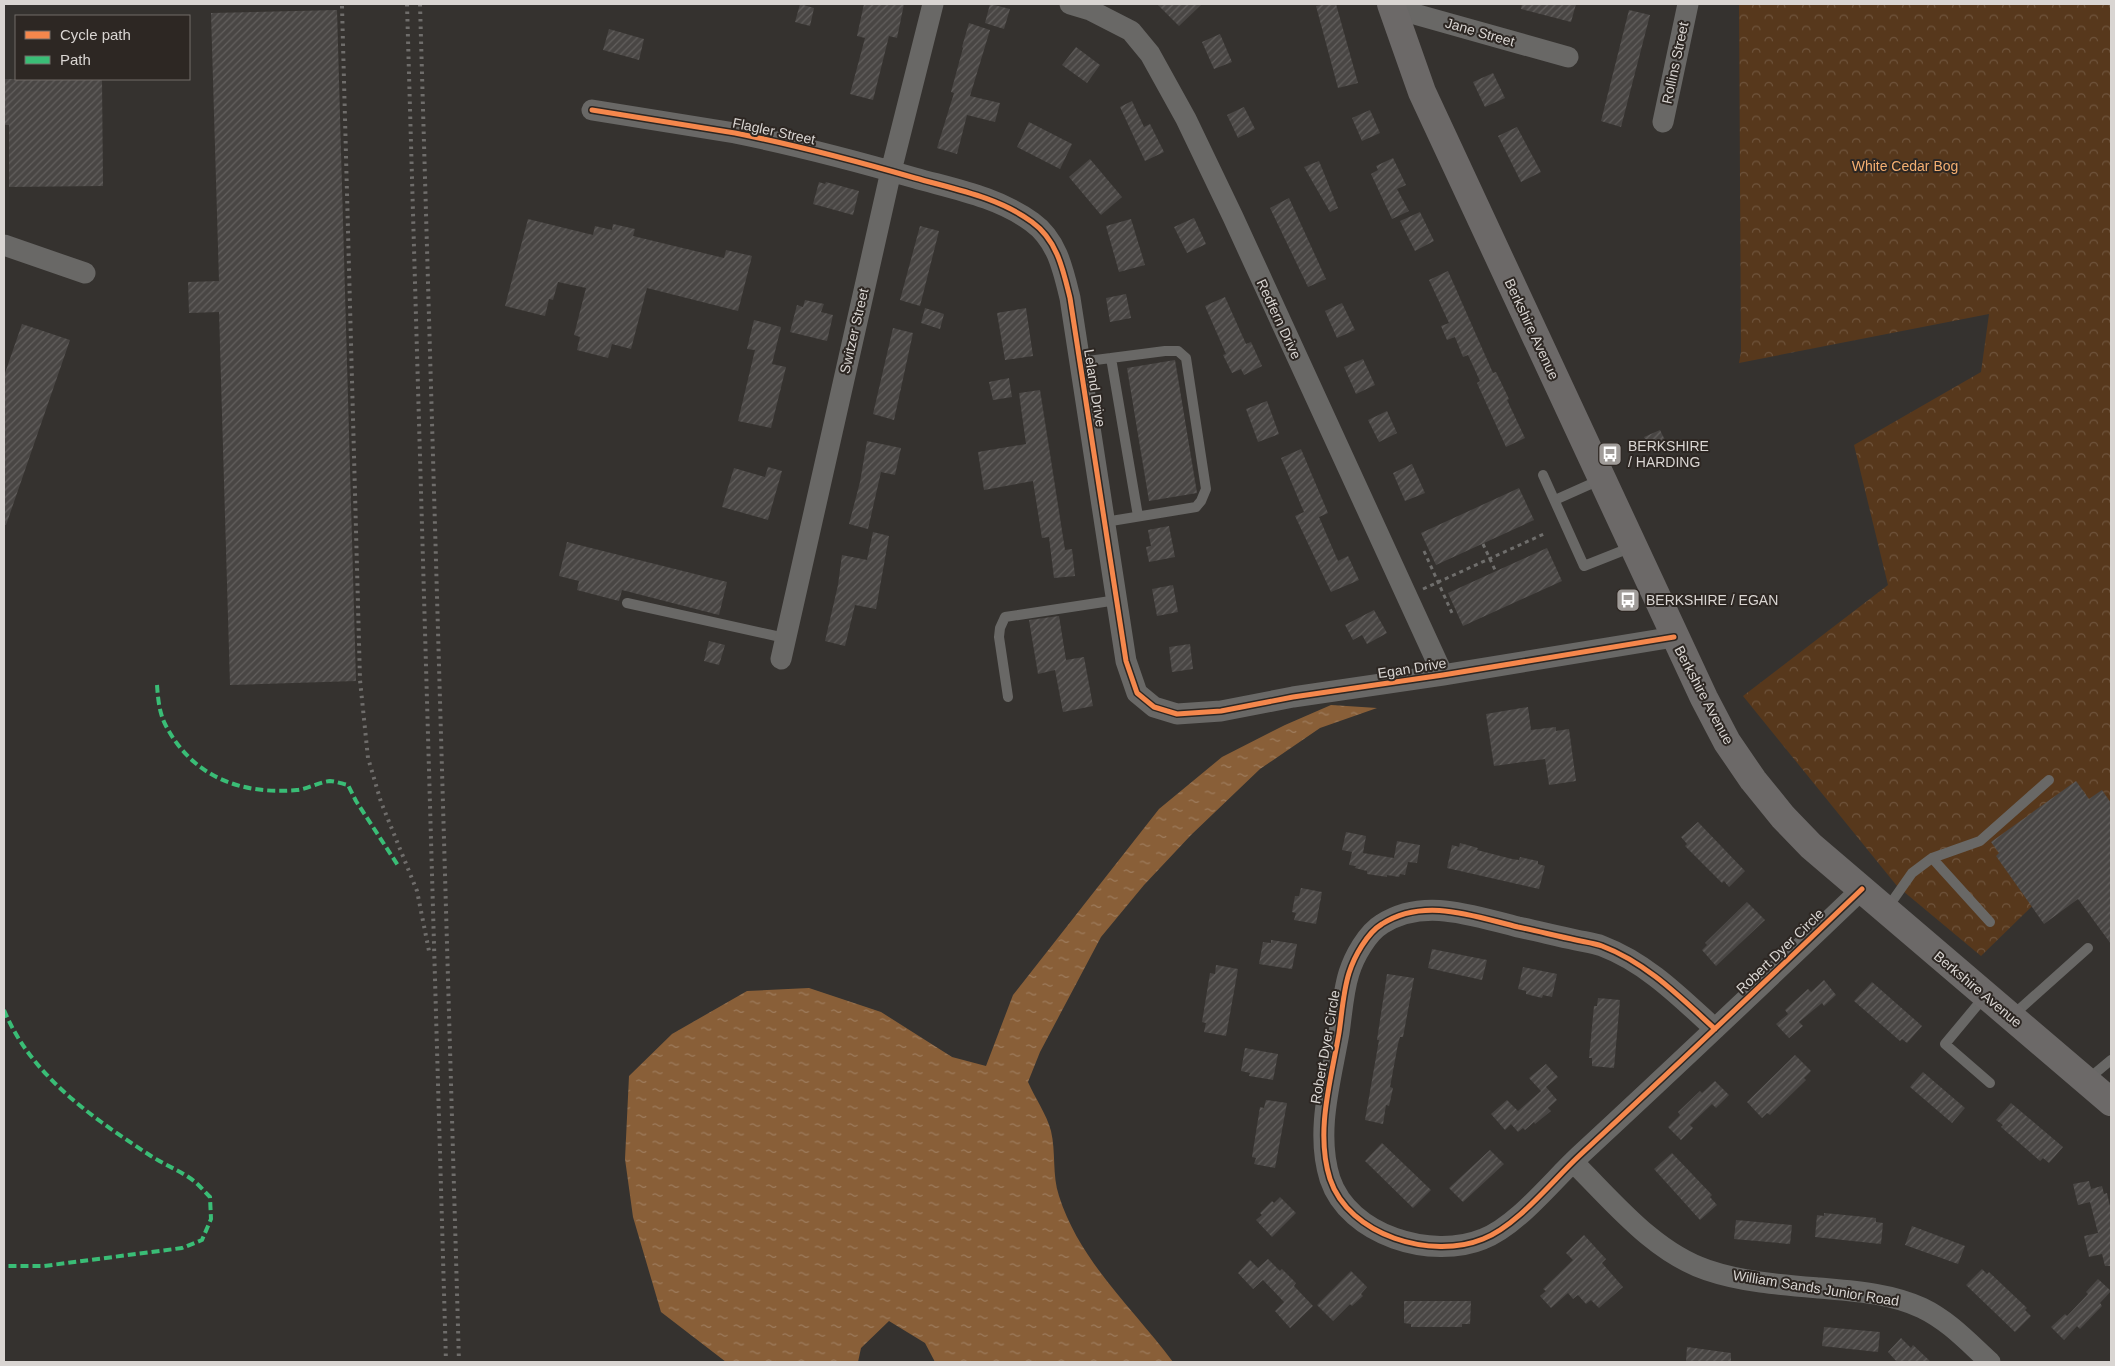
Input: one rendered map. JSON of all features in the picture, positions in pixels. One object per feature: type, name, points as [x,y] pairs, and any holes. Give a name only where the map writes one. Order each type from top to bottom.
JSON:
[{"type":"main road","name":"Berkshire Avenue","points":[[1392,6],[1422,92],[1674,637],[1727,742],[1753,780],[1783,817],[1811,846],[2111,1102]]},
{"type":"street","name":"Switzer Street","points":[[781,659],[891,171],[933,4]]},
{"type":"street","name":"Redfern Drive","points":[[1070,4],[1090,10],[1131,31],[1155,62],[1186,119],[1233,217],[1443,675]]},
{"type":"street","name":"Rollins Street","points":[[1662,122],[1688,4]]},
{"type":"street","name":"Jane Street","points":[[1392,6],[1568,57]]},
{"type":"street","name":"Flagler Street","points":[[592,110],[736,134],[891,171]]},
{"type":"street","name":"Leland Drive","points":[[891,171],[973,194],[1006,206],[1033,222],[1049,239],[1062,264],[1070,298],[1104,522],[1129,669],[1137,693],[1154,708]]},
{"type":"street","points":[[4,245],[85,273]]},
{"type":"street","name":"Egan Drive","points":[[1154,708],[1177,714],[1221,711],[1293,697],[1443,675],[1674,637]]},
{"type":"street","name":"Robert Dyer Circle","points":[[1715,1030],[1650,972],[1602,946],[1446,910],[1412,910],[1380,925],[1367,938],[1349,972],[1326,1108],[1327,1162],[1334,1188],[1341,1199],[1361,1218],[1391,1237],[1420,1246],[1435,1248],[1460,1246],[1490,1236],[1513,1221],[1572,1162],[1715,1030],[1862,889]]},
{"type":"street","name":"William Sands Junior Road","points":[[1572,1162],[1616,1208],[1638,1227],[1668,1251],[1706,1270],[1752,1280],[1858,1292],[1911,1303],[1934,1314],[1953,1327],[1990,1362]]},
{"type":"lane","points":[[1080,362],[1178,351],[1186,358],[1206,489],[1196,507],[1104,522]]},
{"type":"lane","points":[[1112,358],[1138,516]]},
{"type":"lane","points":[[1543,475],[1584,566],[1632,547]]},
{"type":"lane","points":[[1554,500],[1602,479]]},
{"type":"lane","points":[[1008,697],[999,637],[1000,628],[1006,617],[1117,600]]},
{"type":"lane","points":[[627,604],[785,638]]},
{"type":"lane","points":[[1886,910],[1912,873],[1932,858],[1980,841],[2049,780]]},
{"type":"lane","points":[[1932,858],[1990,922]]},
{"type":"lane","points":[[2011,1016],[2088,948]]},
{"type":"lane","points":[[1985,995],[1945,1044],[1990,1083]]},
{"type":"lane","points":[[2086,1080],[2111,1060]]},
{"type":"path","points":[[1407,597],[1546,532]]},
{"type":"path","points":[[1483,544],[1496,572]]},
{"type":"path","points":[[1424,551],[1452,613]]},
{"type":"green space","name":"White Cedar Bog","points":[[1739,4],[2111,4],[2111,901],[2074,865],[1981,956],[1897,886],[1743,696],[1888,585],[1854,445],[1981,372],[1989,314],[1739,363],[1741,352]]},
{"type":"water","points":[[1331,705],[1377,708],[1320,728],[1260,769],[1191,835],[1144,885],[1101,937],[1040,1052],[1028,1082],[1051,1131],[1057,1188],[1068,1220],[1080,1242],[1109,1284],[1173,1362],[935,1362],[925,1343],[889,1321],[861,1348],[858,1362],[726,1362],[661,1312],[633,1217],[625,1159],[629,1076],[672,1034],[747,991],[809,988],[881,1012],[952,1057],[986,1066],[1013,995],[1159,809],[1222,757],[1285,725]]},
{"type":"building","points":[[800,4],[814,8],[810,26],[795,22]]},
{"type":"building","points":[[864,4],[904,4],[897,38],[889,36],[873,100],[850,94],[865,38],[857,36]]},
{"type":"building","points":[[990,4],[1010,9],[1004,29],[985,23]]},
{"type":"building","points":[[1157,4],[1202,4],[1179,26]]},
{"type":"building","points":[[1336,4],[1358,83],[1338,88],[1316,6]]},
{"type":"building","points":[[1522,4],[1576,4],[1571,22],[1521,9]]},
{"type":"building","points":[[337,10],[356,681],[230,685],[219,312],[189,313],[188,282],[219,281],[211,13]]},
{"type":"building","points":[[1629,10],[1650,15],[1621,127],[1601,121]]},
{"type":"building","points":[[969,23],[990,30],[970,96],[1000,103],[995,122],[967,115],[957,154],[937,148],[954,93],[951,92]]},
{"type":"building","points":[[609,29],[644,39],[639,60],[603,50]]},
{"type":"building","points":[[1220,34],[1232,62],[1214,69],[1202,42]]},
{"type":"building","points":[[1076,47],[1100,65],[1087,83],[1062,65]]},
{"type":"building","points":[[1493,73],[1505,98],[1485,107],[1473,82]]},
{"type":"building","points":[[4,79],[102,80],[103,186],[9,187],[9,125],[4,125]]},
{"type":"building","points":[[1132,101],[1144,127],[1150,124],[1164,152],[1145,161],[1120,107]]},
{"type":"building","points":[[1244,107],[1255,129],[1238,138],[1227,115]]},
{"type":"building","points":[[1370,110],[1380,133],[1362,141],[1352,118]]},
{"type":"building","points":[[1029,122],[1072,144],[1060,169],[1017,147]]},
{"type":"building","points":[[1517,127],[1541,172],[1521,182],[1498,136]]},
{"type":"building","points":[[1393,158],[1406,185],[1397,189],[1409,211],[1392,219],[1371,174],[1378,170],[1376,166]]},
{"type":"building","points":[[1090,159],[1122,197],[1101,215],[1069,177]]},
{"type":"building","points":[[1319,161],[1338,208],[1330,212],[1304,167]]},
{"type":"building","points":[[819,182],[825,184],[826,182],[859,191],[853,215],[813,204]]},
{"type":"building","points":[[1289,198],[1326,279],[1308,287],[1270,208]]},
{"type":"building","points":[[1420,212],[1434,241],[1415,251],[1400,221]]},
{"type":"building","points":[[1194,218],[1206,244],[1187,253],[1174,227]]},
{"type":"building","points":[[528,219],[593,235],[595,226],[612,230],[613,224],[635,229],[633,236],[724,258],[726,250],[752,256],[738,311],[647,288],[631,349],[612,344],[608,358],[577,350],[580,337],[574,335],[586,288],[558,282],[553,300],[549,299],[545,316],[505,306]]},
{"type":"building","points":[[1131,219],[1145,265],[1119,272],[1106,226]]},
{"type":"building","points":[[920,226],[939,231],[920,306],[900,300]]},
{"type":"building","points":[[1448,271],[1493,373],[1496,372],[1525,438],[1506,447],[1477,383],[1480,381],[1468,355],[1463,357],[1455,337],[1447,340],[1441,326],[1449,323],[1429,280]]},
{"type":"building","points":[[1126,294],[1131,318],[1110,322],[1106,298]]},
{"type":"building","points":[[1225,297],[1246,344],[1251,342],[1262,366],[1244,375],[1241,369],[1232,373],[1223,355],[1226,354],[1205,306]]},
{"type":"building","points":[[805,300],[824,304],[821,312],[833,315],[827,341],[790,332],[797,305],[803,307]]},
{"type":"building","points":[[1342,303],[1355,330],[1337,338],[1325,311]]},
{"type":"building","points":[[925,308],[944,314],[940,329],[921,323]]},
{"type":"building","points":[[1026,308],[1033,356],[1005,360],[997,313]]},
{"type":"building","points":[[754,320],[781,327],[772,364],[786,367],[771,428],[738,421],[755,350],[747,349]]},
{"type":"building","points":[[22,324],[70,340],[6,525],[4,525],[4,376]]},
{"type":"building","points":[[893,328],[913,333],[894,420],[873,414]]},
{"type":"building","points":[[1363,359],[1375,385],[1356,394],[1344,367]]},
{"type":"building","points":[[1175,360],[1197,493],[1149,501],[1127,368]]},
{"type":"building","points":[[1009,378],[1012,397],[993,400],[989,382]]},
{"type":"building","points":[[1040,390],[1065,550],[1072,549],[1075,576],[1054,578],[1049,537],[1042,538],[1033,481],[984,490],[978,452],[1026,444],[1019,393]]},
{"type":"building","points":[[1267,401],[1279,434],[1258,442],[1246,409]]},
{"type":"building","points":[[1387,411],[1397,433],[1379,442],[1368,420]]},
{"type":"building","points":[[1660,430],[1667,444],[1651,451],[1644,437]]},
{"type":"building","points":[[867,441],[901,448],[895,475],[881,472],[868,529],[849,524],[860,482]]},
{"type":"building","points":[[1301,449],[1328,513],[1319,517],[1338,561],[1348,556],[1359,580],[1331,592],[1295,516],[1304,512],[1281,458]]},
{"type":"building","points":[[1412,464],[1425,493],[1405,501],[1393,473]]},
{"type":"building","points":[[768,467],[782,471],[768,520],[722,507],[734,468],[765,477]]},
{"type":"building","points":[[1519,488],[1534,520],[1436,565],[1421,533]]},
{"type":"building","points":[[1169,526],[1175,557],[1149,562],[1146,547],[1151,546],[1148,530]]},
{"type":"building","points":[[873,532],[889,536],[876,609],[855,605],[845,646],[825,641],[838,585],[842,555],[867,560]]},
{"type":"building","points":[[567,542],[727,582],[719,615],[622,590],[619,601],[577,590],[579,581],[559,576]]},
{"type":"building","points":[[1547,548],[1562,581],[1463,626],[1448,593]]},
{"type":"building","points":[[1173,585],[1178,612],[1157,616],[1152,589]]},
{"type":"building","points":[[1374,610],[1387,633],[1367,644],[1362,635],[1353,640],[1345,625]]},
{"type":"building","points":[[1059,616],[1066,660],[1084,657],[1093,706],[1063,712],[1055,670],[1038,674],[1029,620]]},
{"type":"building","points":[[709,641],[725,645],[719,665],[704,661]]},
{"type":"building","points":[[1190,644],[1193,669],[1172,672],[1169,647]]},
{"type":"building","points":[[1528,707],[1531,730],[1556,727],[1556,731],[1569,729],[1576,781],[1549,785],[1545,759],[1494,766],[1486,714]]},
{"type":"building","points":[[2076,781],[2089,799],[2102,790],[2111,803],[2111,944],[2078,899],[2044,924],[1996,856],[1999,853],[1991,842]]},
{"type":"building","points":[[1698,822],[1745,871],[1729,887],[1724,881],[1722,883],[1685,846],[1687,844],[1681,837]]},
{"type":"building","points":[[1346,832],[1366,836],[1363,853],[1394,858],[1397,841],[1420,845],[1417,863],[1408,862],[1405,875],[1400,874],[1399,877],[1367,874],[1367,871],[1349,865],[1352,852],[1342,850]]},
{"type":"building","points":[[1460,843],[1478,848],[1477,850],[1512,859],[1519,860],[1520,857],[1538,861],[1538,864],[1545,866],[1539,889],[1447,868],[1452,845],[1459,847]]},
{"type":"building","points":[[1301,888],[1322,892],[1316,924],[1294,920],[1296,913],[1292,912],[1295,896],[1299,896]]},
{"type":"building","points":[[1747,902],[1765,920],[1716,966],[1702,950],[1707,945],[1705,943]]},
{"type":"building","points":[[1271,940],[1297,944],[1292,969],[1259,964],[1263,942],[1271,943]]},
{"type":"building","points":[[1432,949],[1487,960],[1482,980],[1428,968]]},
{"type":"building","points":[[1216,965],[1238,969],[1226,1036],[1204,1032],[1206,1023],[1202,1022],[1210,973],[1215,974]]},
{"type":"building","points":[[1523,967],[1557,974],[1552,997],[1543,995],[1542,998],[1526,994],[1526,991],[1518,989]]},
{"type":"building","points":[[1387,974],[1414,978],[1403,1037],[1400,1037],[1398,1044],[1390,1087],[1393,1088],[1389,1106],[1386,1105],[1383,1124],[1365,1120],[1379,1040],[1377,1040]]},
{"type":"building","points":[[1824,980],[1836,995],[1824,1006],[1822,1003],[1799,1022],[1803,1026],[1789,1038],[1776,1024],[1788,1014],[1785,1010],[1808,989],[1811,992]]},
{"type":"building","points":[[1872,982],[1922,1026],[1907,1043],[1902,1039],[1900,1041],[1854,1001]]},
{"type":"building","points":[[1598,998],[1620,1000],[1614,1068],[1592,1066],[1592,1058],[1589,1058],[1594,1006],[1597,1006]]},
{"type":"building","points":[[1245,1048],[1278,1054],[1273,1080],[1249,1076],[1250,1073],[1241,1071]]},
{"type":"building","points":[[1795,1055],[1811,1071],[1804,1078],[1806,1080],[1770,1115],[1767,1113],[1762,1118],[1747,1102]]},
{"type":"building","points":[[1546,1064],[1558,1077],[1546,1087],[1557,1100],[1548,1108],[1551,1111],[1525,1130],[1523,1128],[1518,1132],[1511,1124],[1505,1130],[1491,1114],[1507,1100],[1518,1111],[1541,1091],[1529,1078]]},
{"type":"building","points":[[1923,1072],[1965,1108],[1952,1123],[1910,1087]]},
{"type":"building","points":[[1715,1081],[1729,1095],[1716,1108],[1712,1104],[1690,1125],[1693,1128],[1681,1140],[1668,1127],[1680,1115],[1678,1112],[1700,1091],[1702,1093]]},
{"type":"building","points":[[1266,1100],[1287,1103],[1275,1168],[1254,1164],[1256,1158],[1252,1157],[1260,1107],[1264,1108]]},
{"type":"building","points":[[2011,1103],[2063,1147],[2049,1163],[2043,1158],[2040,1161],[2001,1127],[2003,1125],[1996,1120]]},
{"type":"building","points":[[1382,1143],[1431,1190],[1413,1208],[1365,1161]]},
{"type":"building","points":[[1490,1150],[1504,1164],[1463,1202],[1449,1188]]},
{"type":"building","points":[[1672,1153],[1712,1195],[1710,1197],[1717,1205],[1700,1220],[1654,1169]]},
{"type":"building","points":[[2089,1181],[2091,1189],[2102,1186],[2104,1194],[2107,1193],[2111,1211],[2111,1266],[2105,1266],[2102,1254],[2089,1257],[2084,1236],[2098,1233],[2090,1202],[2078,1205],[2073,1184]]},
{"type":"building","points":[[1280,1197],[1296,1213],[1272,1237],[1256,1220],[1272,1201],[1274,1203]]},
{"type":"building","points":[[1824,1213],[1876,1218],[1876,1222],[1883,1223],[1881,1244],[1815,1237],[1817,1215],[1824,1216]]},
{"type":"building","points":[[1736,1220],[1792,1225],[1790,1244],[1734,1239]]},
{"type":"building","points":[[1912,1226],[1965,1246],[1958,1264],[1905,1245]]},
{"type":"building","points":[[1584,1235],[1606,1259],[1602,1263],[1623,1287],[1599,1308],[1591,1300],[1586,1304],[1578,1295],[1573,1299],[1568,1293],[1551,1308],[1540,1296],[1546,1291],[1543,1289],[1573,1260],[1566,1253]]},
{"type":"building","points":[[1268,1259],[1280,1271],[1282,1269],[1296,1283],[1294,1286],[1313,1306],[1290,1328],[1275,1311],[1284,1302],[1263,1280],[1253,1289],[1238,1273],[1250,1260],[1258,1268]]},
{"type":"building","points":[[1982,1269],[1987,1274],[1989,1272],[2027,1308],[2025,1310],[2031,1316],[2015,1332],[1966,1285]]},
{"type":"building","points":[[1351,1271],[1367,1287],[1361,1294],[1363,1296],[1352,1306],[1350,1304],[1333,1321],[1317,1305]]},
{"type":"building","points":[[2098,1279],[2111,1291],[2100,1303],[2102,1306],[2080,1329],[2077,1326],[2064,1340],[2051,1327],[2065,1314],[2067,1316],[2088,1294],[2086,1292]]},
{"type":"building","points":[[1404,1301],[1471,1301],[1470,1324],[1462,1324],[1462,1327],[1411,1327],[1411,1324],[1404,1323]]},
{"type":"building","points":[[1824,1327],[1880,1332],[1878,1352],[1822,1346]]},
{"type":"building","points":[[1901,1338],[1911,1348],[1913,1345],[1931,1362],[1897,1362],[1888,1352]]},
{"type":"building","points":[[1687,1347],[1731,1353],[1731,1362],[1686,1362]]},
{"type":"railway","points":[[407,4],[446,1362]]},
{"type":"railway","points":[[420,4],[459,1362]]},
{"type":"railway","points":[[342,6],[360,680],[368,758],[381,802],[417,891],[429,951]]},
{"type":"marked path","points":[[157,685],[160,711],[166,726],[177,744],[205,770],[221,779],[238,785],[276,791],[297,790],[330,781],[348,785],[356,801],[399,867]]},
{"type":"marked path","points":[[4,1010],[16,1034],[47,1075],[86,1111],[151,1156],[184,1174],[196,1183],[210,1197],[211,1219],[202,1240],[182,1248],[44,1266],[4,1266]]},
{"type":"cycle path","points":[[592,110],[735,133],[848,159],[990,200],[1019,213],[1041,229],[1048,237],[1058,256],[1070,298],[1126,661],[1137,693],[1154,707],[1177,714],[1221,711],[1293,697],[1443,675],[1674,637]]},
{"type":"cycle path","points":[[1715,1029],[1702,1017],[1689,1005],[1663,982],[1634,962],[1602,946],[1449,911],[1432,910],[1398,916],[1376,928],[1366,939],[1354,960],[1347,980],[1324,1125],[1324,1143],[1330,1179],[1340,1199],[1355,1215],[1373,1229],[1394,1238],[1417,1244],[1463,1245],[1496,1233],[1534,1202],[1579,1156],[1686,1057],[1862,889]]},
{"type":"place","name":"BERKSHIRE / HARDING","points":[[1610,454]]},
{"type":"place","name":"BERKSHIRE / EGAN","points":[[1628,600]]}]
